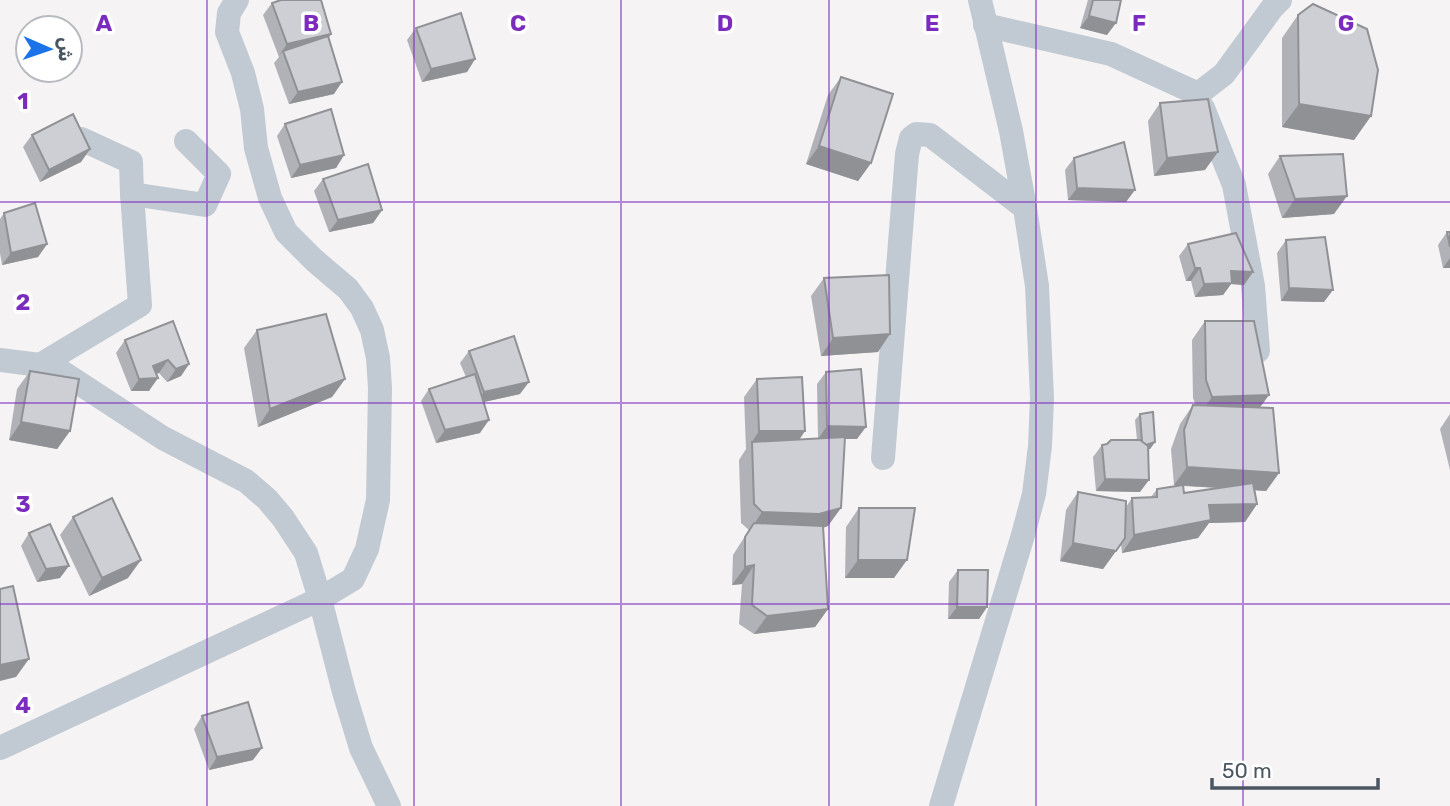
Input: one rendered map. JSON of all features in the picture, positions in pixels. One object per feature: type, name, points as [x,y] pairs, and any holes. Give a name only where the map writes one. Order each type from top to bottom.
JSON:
[{"type":"street","points":[[0,748],[320,599],[353,579],[367,550],[379,500],[380,388],[378,358],[372,330],[362,308],[348,289],[286,232],[270,198],[256,148],[252,109],[243,72],[228,32],[229,13],[237,0]]},
{"type":"street","points":[[941,806],[1034,494],[1040,446],[1042,398],[1037,286],[1010,131],[980,0]]},
{"type":"street","points":[[1198,94],[1224,74],[1280,0]]},
{"type":"street","points":[[985,25],[1111,54],[1198,94],[1234,185],[1253,286],[1258,351]]},
{"type":"street","points":[[883,458],[907,153],[911,138],[916,134],[930,135],[1025,208]]},
{"type":"street","points":[[40,365],[140,305],[131,162],[82,139]]},
{"type":"street","points":[[132,194],[205,205],[219,174],[186,141]]},
{"type":"street","points":[[0,360],[40,365],[62,372],[163,438],[246,481],[267,499],[306,553],[361,748],[389,806]]},
{"type":"building","points":[[281,0],[321,0],[331,34],[287,44],[272,3]]},
{"type":"building","points":[[1093,0],[1121,0],[1116,23],[1089,16]]},
{"type":"building","points":[[1313,4],[1367,29],[1378,70],[1371,116],[1299,104],[1298,15]]},
{"type":"building","points":[[461,13],[475,59],[431,69],[416,28]]},
{"type":"building","points":[[328,36],[342,82],[298,92],[283,51]]},
{"type":"building","points":[[841,77],[893,94],[871,163],[819,146]]},
{"type":"building","points":[[1208,99],[1218,152],[1167,158],[1160,103]]},
{"type":"building","points":[[331,109],[344,155],[300,165],[285,124]]},
{"type":"building","points":[[73,114],[90,149],[49,170],[32,135]]},
{"type":"building","points":[[1124,142],[1135,190],[1077,188],[1074,158]]},
{"type":"building","points":[[1343,154],[1347,196],[1295,199],[1280,156]]},
{"type":"building","points":[[368,164],[382,210],[338,220],[323,179]]},
{"type":"building","points":[[35,203],[47,244],[11,253],[4,213]]},
{"type":"building","points":[[1236,233],[1253,272],[1231,271],[1232,283],[1204,284],[1200,268],[1195,268],[1188,244]]},
{"type":"building","points":[[1325,237],[1333,290],[1289,288],[1286,240]]},
{"type":"building","points":[[889,275],[890,334],[833,338],[824,278]]},
{"type":"building","points":[[326,314],[345,379],[270,409],[257,330]]},
{"type":"building","points":[[173,321],[189,364],[176,369],[168,360],[153,366],[158,378],[139,379],[125,340]]},
{"type":"building","points":[[1205,321],[1254,321],[1269,395],[1212,397],[1206,380]]},
{"type":"building","points":[[514,336],[529,382],[484,392],[469,351]]},
{"type":"building","points":[[861,369],[866,427],[827,426],[826,372]]},
{"type":"building","points":[[30,371],[79,379],[70,431],[21,422]]},
{"type":"building","points":[[475,374],[489,420],[445,430],[429,389]]},
{"type":"building","points":[[802,377],[805,431],[759,431],[757,379]]},
{"type":"building","points":[[1193,405],[1273,408],[1279,473],[1187,467],[1184,430]]},
{"type":"building","points":[[1153,412],[1155,442],[1146,445],[1142,442],[1140,414]]},
{"type":"building","points":[[845,437],[841,508],[819,514],[762,512],[754,504],[752,442]]},
{"type":"building","points":[[1111,440],[1140,440],[1148,446],[1149,480],[1105,479],[1102,445]]},
{"type":"building","points":[[1253,483],[1257,504],[1209,505],[1211,520],[1134,535],[1132,498],[1157,497],[1157,489],[1183,485],[1184,493]]},
{"type":"building","points":[[1078,492],[1126,501],[1125,538],[1116,551],[1073,543]]},
{"type":"building","points":[[112,498],[141,560],[102,578],[73,517]]},
{"type":"building","points":[[859,508],[915,508],[907,560],[858,560]]},
{"type":"building","points":[[754,523],[823,526],[828,609],[767,616],[752,605],[754,565],[745,567],[745,537]]},
{"type":"building","points":[[50,524],[69,566],[46,569],[29,533]]},
{"type":"building","points":[[958,570],[988,570],[987,607],[957,607]]},
{"type":"building","points":[[13,586],[29,659],[0,665],[0,589]]},
{"type":"building","points":[[248,702],[262,748],[217,757],[202,716]]}]
